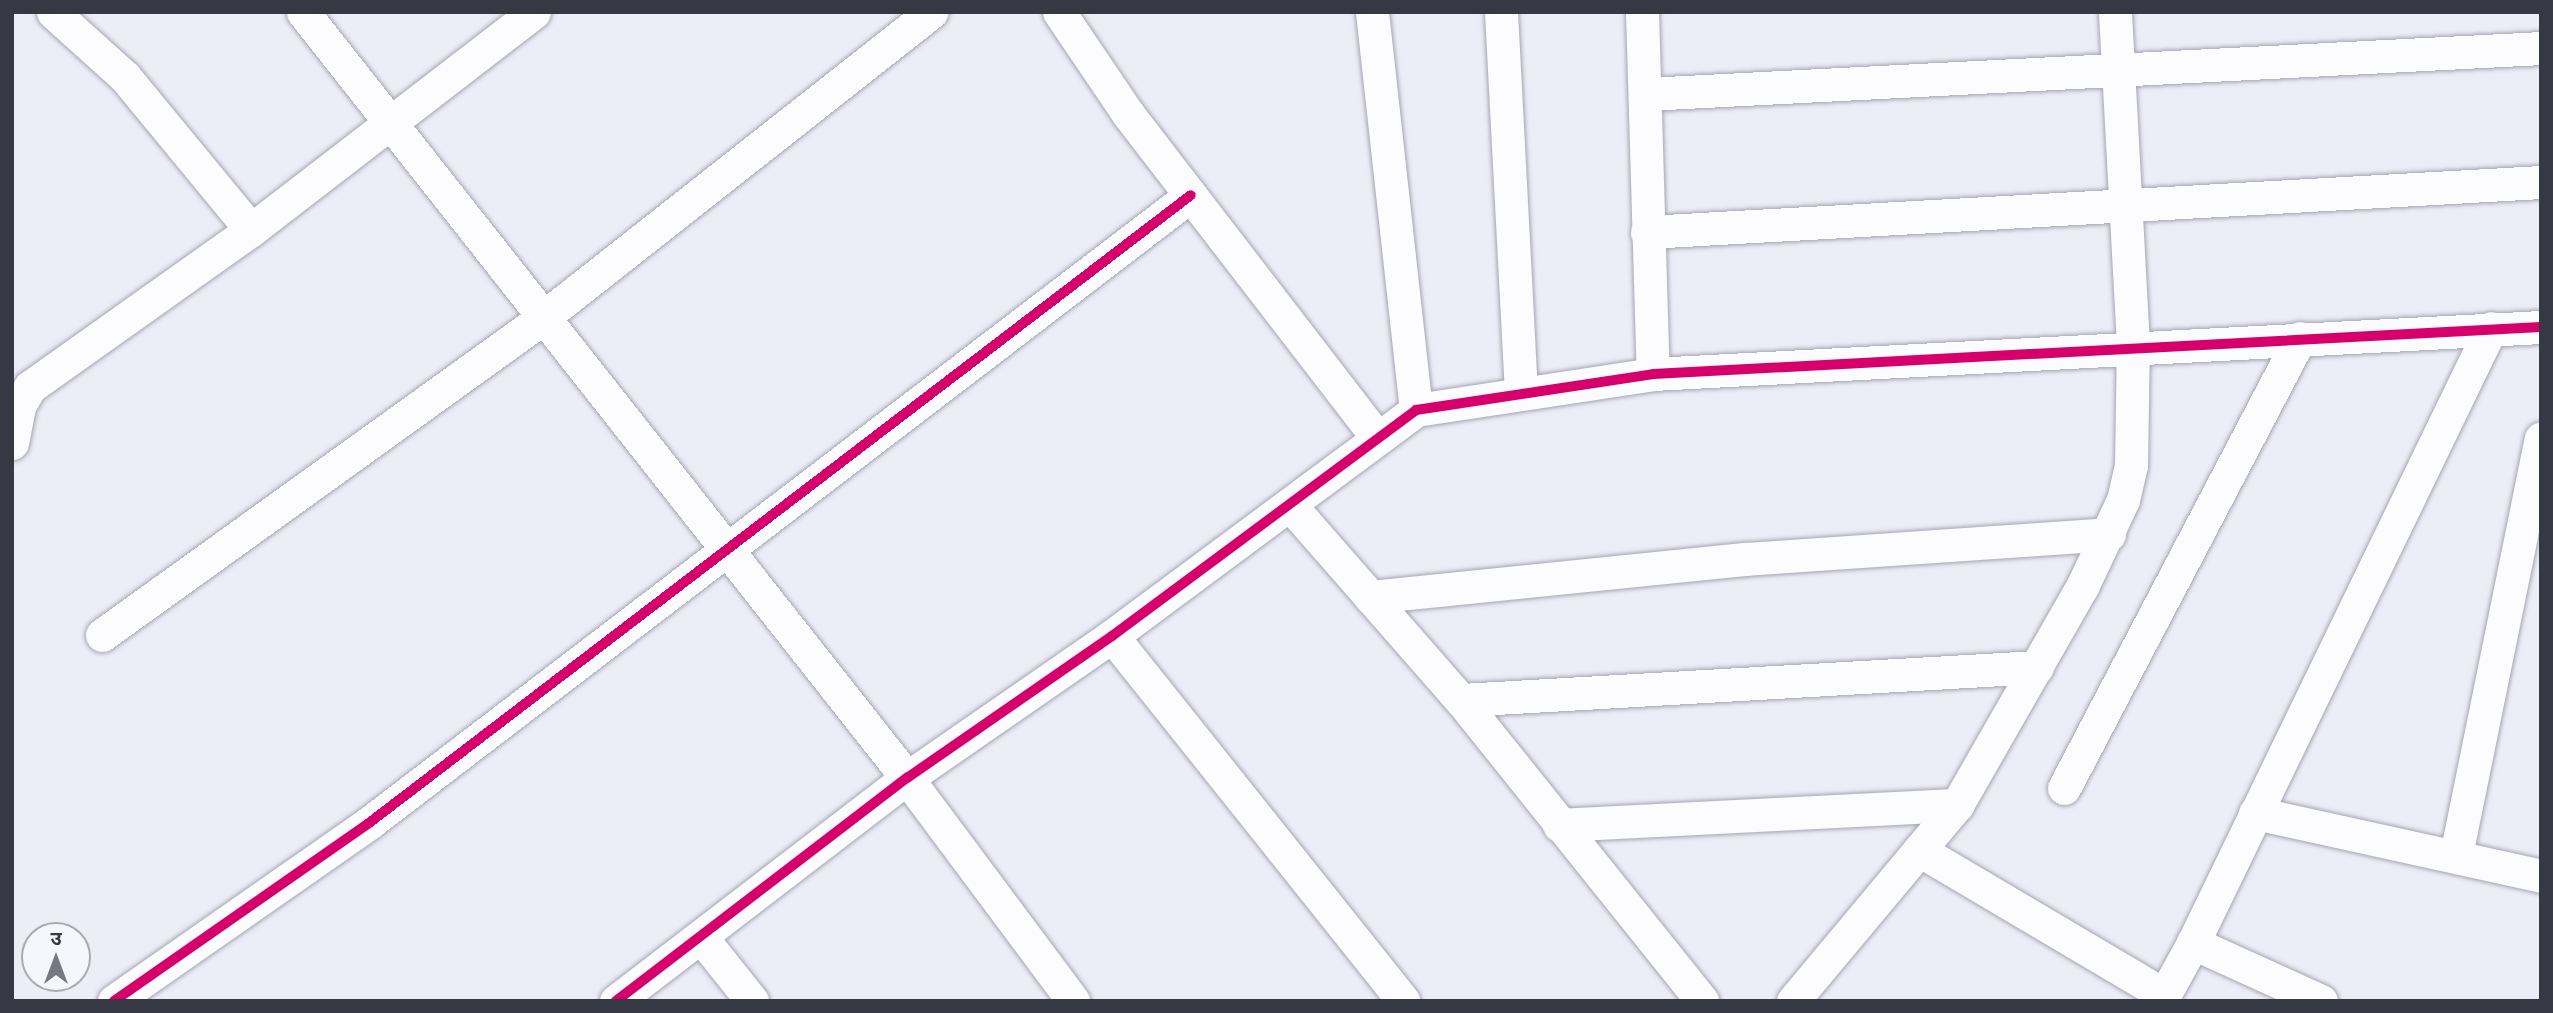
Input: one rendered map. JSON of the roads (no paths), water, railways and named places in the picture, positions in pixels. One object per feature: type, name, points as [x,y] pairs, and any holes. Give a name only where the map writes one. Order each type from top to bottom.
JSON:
[{"type":"street","points":[[53,12],[125,77],[251,230]]},
{"type":"street","points":[[303,12],[540,320],[907,779],[1073,1001]]},
{"type":"street","points":[[12,443],[17,394],[251,230],[534,12]]},
{"type":"street","points":[[102,635],[540,320],[931,12]]},
{"type":"street","points":[[1059,12],[1191,195],[1376,436]]},
{"type":"street","points":[[1371,12],[1416,410]]},
{"type":"street","points":[[1501,12],[1521,390]]},
{"type":"street","points":[[1642,12],[1653,374]]},
{"type":"street","points":[[1793,1001],[1957,805],[2037,667],[2109,534],[2131,466],[2133,345],[2115,12]]},
{"type":"street","points":[[1646,94],[2117,66],[2541,48]]},
{"type":"street","points":[[1647,232],[2541,181]]},
{"type":"street","points":[[114,1001],[369,823],[1191,195]]},
{"type":"street","points":[[616,1001],[907,779],[1112,636],[1290,505],[1376,436],[1416,410],[1521,390],[1653,374],[2133,345],[2541,327]]},
{"type":"street","points":[[1919,850],[2163,998],[2193,943],[2491,328]]},
{"type":"street","points":[[2064,788],[2300,338]]},
{"type":"street","points":[[2456,855],[2541,439]]},
{"type":"street","points":[[1290,505],[1461,700],[1702,1001]]},
{"type":"street","points":[[1370,597],[1745,559],[2109,534]]},
{"type":"street","points":[[1112,636],[1403,1001]]},
{"type":"street","points":[[1461,700],[2037,667]]},
{"type":"street","points":[[1559,825],[1957,805]]},
{"type":"street","points":[[2255,813],[2456,855],[2541,876]]},
{"type":"street","points":[[701,937],[752,1001]]},
{"type":"street","points":[[2193,943],[2307,998]]}]
